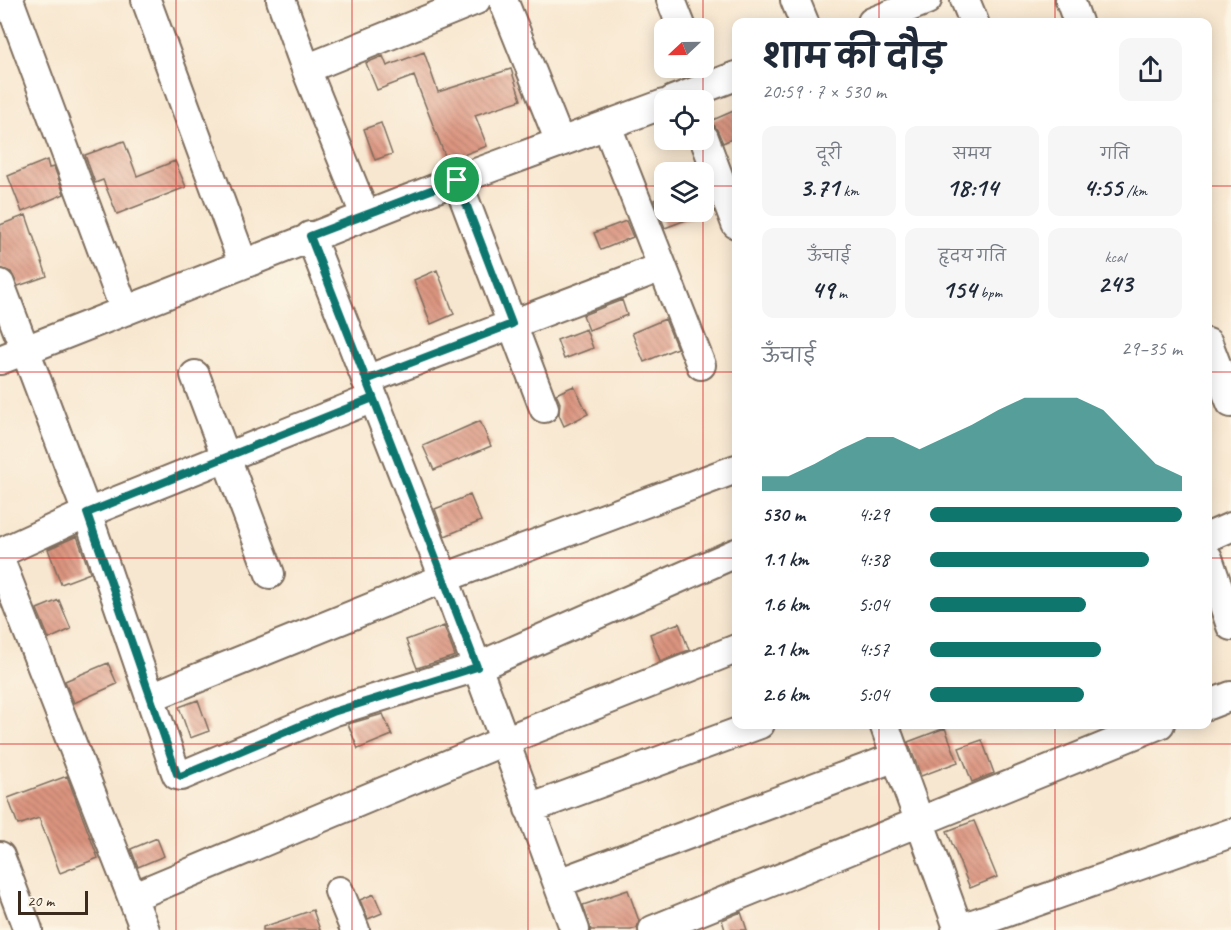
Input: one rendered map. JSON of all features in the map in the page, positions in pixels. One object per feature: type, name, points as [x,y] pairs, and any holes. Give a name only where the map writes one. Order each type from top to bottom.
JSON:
[{"type":"street","points":[[9,0],[125,311]]},
{"type":"street","points":[[146,0],[243,263]]},
{"type":"street","points":[[281,0],[306,69],[365,215]]},
{"type":"street","points":[[306,69],[476,0]]},
{"type":"street","points":[[503,0],[560,142]]},
{"type":"street","points":[[671,0],[678,18]]},
{"type":"street","points":[[795,0],[802,18]]},
{"type":"street","points":[[965,0],[972,18]]},
{"type":"street","points":[[1070,0],[1077,18]]},
{"type":"street","points":[[882,18],[922,1]]},
{"type":"street","points":[[695,90],[732,77]]},
{"type":"street","points":[[13,356],[310,236],[654,106]]},
{"type":"street","points":[[607,126],[700,365]]},
{"type":"street","points":[[708,150],[732,213]]},
{"type":"street","points":[[457,180],[544,408]]},
{"type":"street","points":[[310,236],[444,578],[575,930]]},
{"type":"street","points":[[0,553],[87,513],[225,458],[512,324],[662,267]]},
{"type":"street","points":[[0,284],[13,356],[87,513],[175,770],[181,776],[333,712],[477,667],[732,555]]},
{"type":"street","points":[[1212,353],[1231,403]]},
{"type":"street","points":[[195,375],[270,574]]},
{"type":"street","points":[[151,697],[444,578],[732,470]]},
{"type":"street","points":[[1212,535],[1231,527]]},
{"type":"street","points":[[0,560],[145,930]]},
{"type":"street","points":[[1212,570],[1231,626]]},
{"type":"street","points":[[132,897],[504,741],[732,652]]},
{"type":"street","points":[[1212,703],[1231,696]]},
{"type":"street","points":[[529,809],[746,729]]},
{"type":"street","points":[[886,729],[958,930],[1231,833]]},
{"type":"street","points":[[653,930],[1148,729]]},
{"type":"street","points":[[558,883],[896,757]]},
{"type":"street","points":[[0,856],[28,930]]},
{"type":"street","points":[[339,891],[355,930]]},
{"type":"building","points":[[424,52],[438,92],[511,69],[521,100],[475,115],[487,146],[447,161],[414,76],[377,90],[366,63],[383,56],[387,66]]},
{"type":"building","points":[[732,112],[732,139],[723,143],[714,119]]},
{"type":"building","points":[[381,123],[392,154],[375,160],[364,129]]},
{"type":"building","points":[[124,141],[137,176],[175,161],[186,187],[117,214],[103,180],[95,183],[85,155]]},
{"type":"building","points":[[47,160],[49,168],[54,167],[64,194],[22,212],[8,176]]},
{"type":"building","points":[[26,215],[47,276],[18,286],[11,272],[0,268],[0,225]]},
{"type":"building","points":[[626,221],[633,237],[601,250],[594,233]]},
{"type":"building","points":[[663,222],[681,222],[665,228]]},
{"type":"building","points":[[437,270],[454,314],[431,324],[414,280]]},
{"type":"building","points":[[622,300],[627,315],[589,330],[583,315]]},
{"type":"building","points":[[665,319],[677,348],[644,362],[632,333]]},
{"type":"building","points":[[586,329],[593,348],[564,359],[557,340]]},
{"type":"building","points":[[574,386],[588,414],[564,426],[559,415],[560,403],[556,394]]},
{"type":"building","points":[[480,421],[491,446],[434,470],[423,446]]},
{"type":"building","points":[[470,495],[481,521],[445,536],[435,509]]},
{"type":"building","points":[[77,536],[90,573],[61,584],[48,549]]},
{"type":"building","points":[[59,600],[71,629],[49,639],[37,609]]},
{"type":"building","points":[[679,623],[689,650],[660,661],[650,634]]},
{"type":"building","points":[[444,626],[455,656],[417,668],[406,640]]},
{"type":"building","points":[[108,663],[117,684],[74,703],[65,681]]},
{"type":"building","points":[[198,700],[209,731],[190,738],[179,707]]},
{"type":"building","points":[[383,714],[392,735],[358,749],[348,724]]},
{"type":"building","points":[[945,729],[958,762],[921,776],[908,742]]},
{"type":"building","points":[[982,740],[994,773],[972,782],[959,748]]},
{"type":"building","points":[[67,776],[98,858],[60,873],[39,818],[18,825],[8,798]]},
{"type":"building","points":[[974,821],[997,877],[970,888],[947,831]]},
{"type":"building","points":[[157,838],[164,856],[138,867],[131,849]]},
{"type":"building","points":[[628,890],[639,921],[637,928],[591,930],[583,905]]},
{"type":"building","points":[[374,894],[382,913],[368,919],[360,900]]},
{"type":"building","points":[[313,910],[320,930],[263,930],[263,927]]},
{"type":"building","points":[[741,912],[747,930],[725,930],[722,920]]},
{"type":"route","points":[[457,180],[310,236],[373,398],[444,578],[477,667],[333,712],[181,776],[177,774],[87,513],[373,398],[366,380],[512,324],[457,180]]}]
